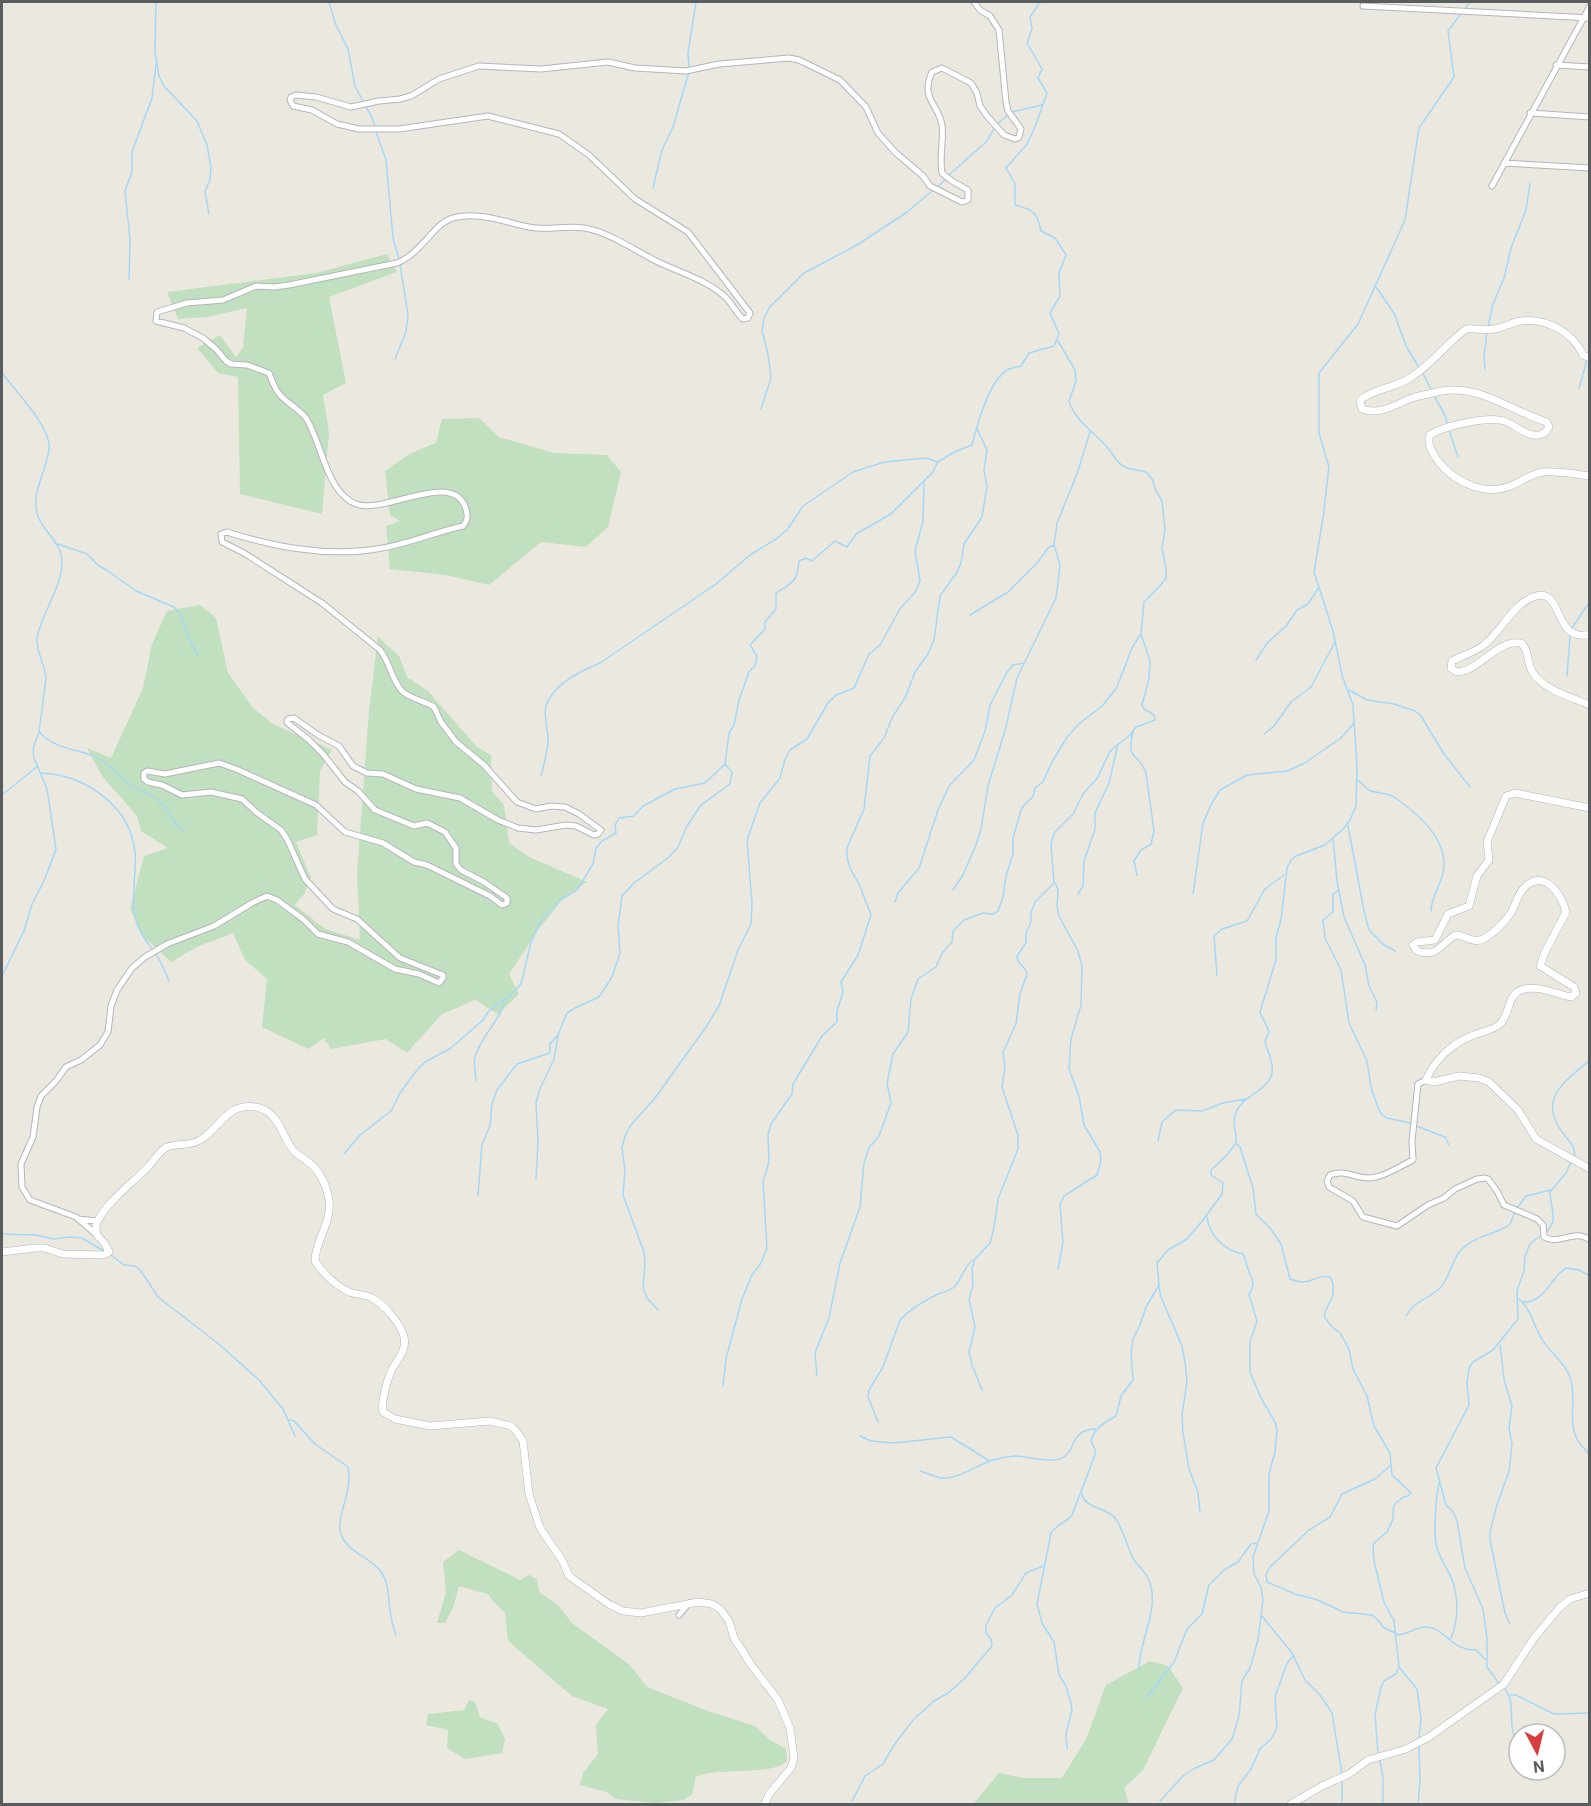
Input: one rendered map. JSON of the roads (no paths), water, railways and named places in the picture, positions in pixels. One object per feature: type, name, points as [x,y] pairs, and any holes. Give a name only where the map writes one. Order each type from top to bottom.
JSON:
[{"type":"street","points":[[98,1221],[78,1219],[30,1200],[22,1187],[21,1164],[33,1137],[37,1107],[41,1096],[56,1081],[66,1066],[81,1060],[100,1045],[108,1032],[111,1006],[117,990],[132,968],[145,957],[167,944],[214,926],[252,903],[272,897],[303,919],[318,934],[348,942],[395,969],[419,974],[439,983],[444,978],[443,975],[400,958],[357,919],[333,909],[305,879],[287,839],[280,830],[256,813],[242,799],[211,792],[182,795],[162,785],[148,782],[144,779],[144,773],[147,771],[157,774],[178,772],[219,763],[302,797],[316,805],[345,832],[383,843],[414,862],[427,865],[490,896],[502,905],[507,903],[507,898],[461,870],[456,864],[456,848],[449,836],[431,824],[414,826],[375,810],[358,791],[345,782],[308,739],[287,722],[288,720],[294,718],[339,746],[348,760],[358,769],[368,773],[391,776],[416,789],[460,798],[518,828],[536,830],[566,825],[576,826],[594,835],[601,830],[565,807],[551,806],[536,809],[517,802],[484,765],[456,742],[441,722],[434,707],[408,696],[400,689],[386,658],[379,649],[322,603],[236,548],[222,542],[220,538],[221,534],[227,532],[299,550],[318,552],[352,552],[384,548],[463,526],[467,522],[466,511],[459,498],[453,494],[435,491],[404,500],[366,505],[356,504],[345,497],[334,483],[310,424],[299,409],[280,396],[269,373],[247,365],[226,362],[203,338],[184,328],[156,321],[157,312],[187,303],[223,300],[256,286],[288,285],[405,260],[421,248],[443,222],[452,218],[473,216],[489,217],[531,228],[571,226],[595,231],[716,290],[730,301],[743,319],[748,318],[750,313],[688,232],[635,200],[589,155],[560,134],[488,116],[399,129],[359,129],[337,124],[312,110],[293,106],[291,97],[296,95],[316,97],[351,107],[400,99],[411,96],[439,79],[479,66],[541,69],[608,62],[635,68],[686,71],[719,64],[789,58],[799,60],[840,80],[866,107],[878,133],[896,153],[923,176],[930,186],[962,202],[968,200],[968,190],[942,173],[942,128],[940,117],[931,102],[928,90],[932,72],[942,68],[971,83],[977,93],[980,106],[1004,135],[1015,140],[1021,129],[1008,111],[1006,102],[999,30],[996,22],[980,10],[974,2]]},
{"type":"street","points":[[1364,6],[1586,18]]},
{"type":"street","points":[[1492,186],[1556,65],[1586,18],[1590,6]]},
{"type":"street","points":[[1556,65],[1590,67]]},
{"type":"street","points":[[1530,113],[1590,117]]},
{"type":"street","points":[[1504,163],[1590,168]]},
{"type":"street","points":[[1590,358],[1583,355],[1580,347],[1562,329],[1546,323],[1522,320],[1494,330],[1466,329],[1410,378],[1391,388],[1364,396],[1360,401],[1362,409],[1379,411],[1416,397],[1442,391],[1468,391],[1498,401],[1550,427],[1546,433],[1531,435],[1506,421],[1496,419],[1442,429],[1430,435],[1428,443],[1439,462],[1469,486],[1480,489],[1500,489],[1527,476],[1542,472],[1590,476]]},
{"type":"street","points":[[1590,634],[1579,636],[1569,632],[1551,599],[1543,595],[1537,596],[1529,599],[1514,611],[1483,645],[1452,661],[1451,668],[1456,672],[1466,671],[1504,646],[1513,642],[1521,643],[1535,675],[1560,693],[1590,705]]},
{"type":"street","points":[[1590,808],[1516,793],[1506,795],[1487,842],[1489,860],[1477,876],[1469,906],[1448,914],[1435,940],[1417,942],[1413,945],[1417,951],[1426,954],[1437,951],[1456,935],[1476,941],[1482,940],[1510,915],[1519,895],[1527,885],[1543,880],[1550,883],[1566,912],[1540,966],[1574,987],[1576,993],[1570,997],[1533,988],[1519,990],[1513,996],[1503,1022],[1459,1042],[1436,1062],[1426,1080],[1418,1084],[1412,1141],[1413,1160],[1387,1172],[1366,1178],[1338,1172],[1330,1175],[1327,1181],[1329,1187],[1353,1201],[1363,1217],[1397,1226],[1404,1224],[1428,1205],[1444,1198],[1455,1189],[1477,1179],[1485,1178],[1497,1191],[1504,1205],[1537,1219],[1543,1225],[1544,1237],[1556,1240],[1571,1235],[1580,1235],[1590,1240]]},
{"type":"street","points":[[1426,1080],[1434,1082],[1459,1076],[1479,1078],[1489,1082],[1518,1110],[1536,1139],[1590,1170]]},
{"type":"street","points":[[97,1235],[98,1221],[165,1148],[203,1139],[225,1115],[233,1110],[257,1107],[268,1111],[275,1118],[295,1153],[309,1162],[318,1173],[327,1191],[328,1222],[316,1248],[315,1261],[328,1278],[335,1283],[351,1293],[369,1296],[379,1302],[402,1332],[403,1353],[390,1375],[382,1405],[383,1412],[395,1419],[430,1426],[490,1421],[511,1426],[523,1441],[532,1507],[540,1528],[562,1560],[569,1575],[595,1595],[623,1611],[651,1612],[698,1602],[720,1608],[726,1616],[734,1638],[778,1700],[790,1728],[794,1758],[791,1768],[769,1794],[765,1804]]},
{"type":"street","points":[[4,1253],[35,1248],[45,1248],[63,1254],[104,1256],[109,1252],[97,1235],[78,1219]]},
{"type":"street","points":[[1291,1804],[1349,1774],[1368,1760],[1406,1749],[1429,1737],[1504,1684],[1534,1638],[1560,1607],[1570,1599],[1590,1593]]},
{"type":"street","points":[[679,1615],[689,1603]]},
{"type":"waterway","points":[[156,2],[155,52],[159,76],[164,86],[197,121],[207,145],[211,168],[210,180],[205,191],[209,214]]},
{"type":"waterway","points":[[329,2],[336,25],[348,49],[355,86],[364,103]]},
{"type":"waterway","points":[[689,67],[688,53],[696,2]]},
{"type":"waterway","points":[[344,1154],[360,1135],[391,1111],[400,1093],[425,1062],[451,1048],[521,984],[531,942],[540,922],[560,900],[577,890],[593,864],[596,848],[602,841],[616,833],[615,825],[619,818],[634,816],[643,806],[675,789],[705,783],[725,764],[729,733],[734,725],[739,700],[749,672],[755,666],[757,656],[750,645],[765,629],[765,622],[776,609],[776,593],[796,577],[799,561],[806,558],[812,561],[835,541],[847,547],[856,534],[891,514],[932,473],[938,462],[972,445],[989,393],[1001,376],[1008,369],[1021,366],[1029,353],[1054,346],[1059,334],[1050,313],[1060,296],[1059,273],[1066,255],[1055,238],[1041,231],[1038,219],[1033,212],[1015,205],[1015,184],[1006,168],[1027,144],[1047,93],[1038,78],[1042,69],[1027,43],[1032,29],[1030,17],[1040,2]]},
{"type":"waterway","points":[[1464,10],[1470,2]]},
{"type":"waterway","points":[[1067,1749],[1066,1734],[1072,1710],[1071,1703],[1066,1686],[1059,1675],[1054,1642],[1042,1623],[1037,1604],[1051,1533],[1072,1515],[1095,1455],[1092,1436],[1100,1426],[1116,1416],[1121,1396],[1133,1380],[1131,1354],[1133,1339],[1146,1307],[1159,1285],[1157,1263],[1168,1250],[1187,1239],[1222,1194],[1223,1183],[1211,1175],[1211,1170],[1236,1143],[1234,1122],[1238,1109],[1242,1103],[1265,1085],[1272,1073],[1265,1041],[1269,1031],[1260,1012],[1276,960],[1276,938],[1281,919],[1287,868],[1296,856],[1325,845],[1344,828],[1356,806],[1357,767],[1353,705],[1342,675],[1333,631],[1314,572],[1329,467],[1319,433],[1319,373],[1358,324],[1405,220],[1419,128],[1454,77],[1448,31],[1461,14]]},
{"type":"waterway","points":[[129,280],[130,240],[125,191],[132,172],[132,152],[152,98],[156,64]]},
{"type":"waterway","points":[[653,188],[662,150],[673,127],[689,72]]},
{"type":"waterway","points":[[1012,112],[1042,105]]},
{"type":"waterway","points":[[366,107],[375,127]]},
{"type":"waterway","points":[[998,123],[1008,115]]},
{"type":"waterway","points":[[949,175],[987,141],[995,127]]},
{"type":"waterway","points":[[376,132],[386,160],[393,238],[399,259]]},
{"type":"waterway","points":[[936,188],[946,179]]},
{"type":"waterway","points":[[1488,327],[1511,248],[1526,210],[1530,183]]},
{"type":"waterway","points":[[761,409],[771,378],[762,331],[764,318],[769,308],[804,273],[857,245],[907,212],[932,191]]},
{"type":"waterway","points":[[395,359],[406,332],[408,315],[400,264]]},
{"type":"waterway","points":[[1376,287],[1394,313],[1406,346],[1420,369]]},
{"type":"waterway","points":[[1485,369],[1487,331]]},
{"type":"waterway","points":[[982,1390],[969,1352],[975,1327],[969,1299],[973,1285],[972,1269],[975,1259],[990,1243],[998,1199],[1018,1149],[1018,1135],[1002,1087],[1005,1067],[1003,1052],[1016,1024],[1020,994],[1027,974],[1017,956],[1026,943],[1026,933],[1035,902],[1054,883],[1051,844],[1054,833],[1073,814],[1083,794],[1098,777],[1110,751],[1130,735],[1136,727],[1155,720],[1154,715],[1142,705],[1149,679],[1150,661],[1141,634],[1144,602],[1166,578],[1162,548],[1165,529],[1162,501],[1153,480],[1146,472],[1128,468],[1116,460],[1108,448],[1076,415],[1069,401],[1076,381],[1075,370],[1058,341]]},
{"type":"waterway","points":[[1579,388],[1587,360]]},
{"type":"waterway","points":[[2,373],[32,410],[45,431],[49,450],[37,493],[36,507],[40,521],[60,551],[62,561],[58,584],[43,618],[37,639],[46,678],[39,732],[33,749],[34,758],[47,789],[56,849],[32,904],[24,931],[2,976]]},
{"type":"waterway","points":[[1423,373],[1431,390]]},
{"type":"waterway","points":[[1433,394],[1448,425]]},
{"type":"waterway","points":[[723,1386],[726,1359],[742,1299],[767,1248],[763,1182],[769,1162],[768,1135],[771,1124],[792,1094],[793,1084],[822,1036],[837,1022],[837,1011],[843,992],[841,982],[858,955],[871,915],[847,858],[847,848],[864,809],[870,756],[884,738],[892,718],[906,696],[915,672],[928,654],[934,640],[940,596],[957,572],[964,544],[982,517],[987,486],[984,470],[987,450],[977,429]]},
{"type":"waterway","points":[[1449,430],[1458,457]]},
{"type":"waterway","points":[[953,890],[963,875],[981,829],[988,786],[1006,727],[1017,678],[1056,598],[1060,565],[1054,545],[1057,523],[1077,474],[1090,432]]},
{"type":"waterway","points":[[541,776],[548,744],[546,706],[561,685],[576,674],[600,663],[716,584],[750,555],[787,530],[803,506],[853,472],[884,462],[926,458],[937,462]]},
{"type":"waterway","points":[[658,1310],[647,1298],[643,1287],[644,1252],[623,1195],[625,1171],[622,1148],[625,1136],[631,1125],[655,1098],[719,1006],[738,950],[751,924],[752,903],[747,840],[760,803],[780,778],[790,750],[807,739],[828,703],[836,695],[854,688],[869,654],[880,645],[900,609],[916,591],[920,580],[915,551],[923,521],[924,482]]},
{"type":"waterway","points":[[55,543],[87,554],[99,566],[136,591],[174,607],[180,613],[198,655]]},
{"type":"waterway","points":[[970,615],[1008,592],[1038,562],[1048,548],[1054,545]]},
{"type":"waterway","points":[[1256,660],[1268,642],[1286,626],[1297,610],[1308,604],[1319,587]]},
{"type":"waterway","points":[[1572,628],[1590,601]]},
{"type":"waterway","points":[[817,1376],[815,1353],[829,1318],[840,1263],[860,1207],[864,1163],[869,1148],[879,1136],[891,1103],[887,1083],[893,1054],[908,1032],[911,999],[918,979],[936,967],[942,953],[952,942],[953,931],[964,920],[983,913],[993,914],[998,911],[1013,854],[1013,838],[1021,810],[1033,797],[1035,788],[1043,782],[1067,737],[1103,705],[1117,687],[1132,648],[1140,635]]},
{"type":"waterway","points":[[1567,676],[1570,636]]},
{"type":"waterway","points":[[1264,734],[1274,726],[1291,702],[1311,687],[1335,642]]},
{"type":"waterway","points":[[895,902],[898,893],[919,868],[938,810],[949,786],[974,760],[985,731],[990,705],[1007,672],[1013,665],[1024,663]]},
{"type":"waterway","points":[[1349,690],[1367,700],[1394,704],[1415,711],[1421,716],[1444,754],[1470,787]]},
{"type":"waterway","points":[[1193,894],[1203,823],[1220,790],[1247,775],[1287,771],[1303,764],[1341,738],[1354,723]]},
{"type":"waterway","points":[[40,733],[48,740],[65,748],[90,755],[107,764],[125,781],[157,799],[184,831]]},
{"type":"waterway","points":[[1133,733],[1131,748],[1146,773],[1154,831],[1151,844],[1141,850],[1134,861],[1137,875]]},
{"type":"waterway","points":[[1078,894],[1083,886],[1084,861],[1095,829],[1095,813],[1109,783],[1118,744]]},
{"type":"waterway","points":[[536,1179],[538,1142],[536,1103],[554,1059],[558,1035],[567,1013],[599,997],[612,977],[620,953],[618,926],[622,896],[634,883],[669,857],[678,847],[687,826],[701,805],[730,784],[732,772],[725,764]]},
{"type":"waterway","points":[[2,795],[38,766]]},
{"type":"waterway","points":[[41,773],[57,775],[89,786],[115,807],[124,820],[135,852],[134,911],[137,925],[169,981]]},
{"type":"waterway","points":[[1357,779],[1367,789],[1391,795],[1403,803],[1428,826],[1435,836],[1443,856],[1444,867],[1431,911]]},
{"type":"waterway","points":[[1348,826],[1369,930],[1383,944],[1395,951]]},
{"type":"waterway","points":[[1333,839],[1337,881],[1344,917],[1365,965],[1369,986],[1377,1002],[1376,1010]]},
{"type":"waterway","points":[[1217,976],[1214,936],[1222,929],[1247,921],[1265,889],[1284,875]]},
{"type":"waterway","points":[[1055,883],[1058,889],[1059,916],[1078,951],[1082,967],[1081,1005],[1071,1039],[1069,1069],[1079,1096],[1084,1125],[1100,1152],[1101,1161],[1097,1175],[1064,1196],[1060,1205],[1063,1243],[1058,1269]]},
{"type":"waterway","points":[[1339,890],[1333,894],[1333,912],[1323,920],[1325,938],[1341,970],[1349,1023],[1367,1061],[1371,1088],[1379,1110],[1387,1118],[1406,1122],[1445,1137],[1449,1145]]},
{"type":"waterway","points":[[476,1081],[475,1057],[504,1003]]},
{"type":"waterway","points":[[478,1196],[482,1144],[490,1126],[492,1104],[497,1090],[517,1064],[550,1053],[550,1044],[557,1036]]},
{"type":"waterway","points":[[1574,1158],[1573,1147],[1557,1124],[1553,1113],[1553,1102],[1562,1085],[1590,1060]]},
{"type":"waterway","points":[[1158,1141],[1162,1122],[1176,1110],[1202,1111],[1223,1103],[1246,1099]]},
{"type":"waterway","points":[[1236,1143],[1240,1147],[1253,1188],[1256,1214],[1281,1244],[1290,1279],[1303,1282],[1325,1276],[1330,1277],[1333,1283],[1333,1295],[1325,1312],[1325,1318],[1340,1333],[1349,1349],[1353,1369],[1367,1396],[1374,1426],[1390,1453],[1392,1475],[1411,1493],[1395,1504],[1393,1519],[1387,1532],[1373,1546],[1374,1561],[1384,1602],[1394,1621],[1399,1667],[1417,1689],[1421,1718],[1419,1738]]},
{"type":"waterway","points":[[1545,1233],[1550,1228],[1553,1219],[1550,1192],[1566,1173],[1571,1162]]},
{"type":"waterway","points":[[1517,1208],[1526,1196],[1551,1190]]},
{"type":"waterway","points":[[1406,1316],[1417,1303],[1441,1287],[1456,1258],[1468,1244],[1506,1227],[1510,1224],[1515,1212]]},
{"type":"waterway","points":[[1160,1801],[1183,1776],[1214,1760],[1232,1739],[1239,1716],[1242,1681],[1250,1668],[1258,1640],[1263,1600],[1261,1587],[1254,1574],[1253,1557],[1269,1511],[1269,1474],[1275,1452],[1277,1430],[1250,1372],[1250,1342],[1257,1321],[1249,1294],[1253,1284],[1252,1279],[1243,1254],[1219,1242],[1211,1231],[1207,1217]]},
{"type":"waterway","points":[[2,1234],[36,1235],[54,1239],[82,1238],[104,1251]]},
{"type":"waterway","points":[[1500,1685],[1487,1667],[1487,1638],[1483,1609],[1465,1568],[1457,1521],[1453,1512],[1446,1505],[1436,1468],[1469,1405],[1467,1383],[1469,1368],[1473,1362],[1493,1350],[1518,1319],[1517,1291],[1524,1271],[1525,1256],[1530,1244],[1541,1235]]},
{"type":"waterway","points":[[111,1255],[124,1265],[135,1266],[141,1271],[158,1297],[220,1345],[259,1380],[283,1409],[295,1436]]},
{"type":"waterway","points":[[878,1422],[868,1397],[869,1390],[883,1367],[900,1320],[921,1303],[954,1287],[973,1260]]},
{"type":"waterway","points":[[1523,1302],[1537,1299],[1566,1268],[1579,1270],[1590,1276]]},
{"type":"waterway","points":[[1159,1287],[1182,1346],[1185,1362],[1187,1381],[1182,1415],[1183,1433],[1189,1469],[1198,1492],[1200,1512]]},
{"type":"waterway","points":[[1519,1299],[1527,1308],[1545,1344],[1564,1366],[1570,1377],[1573,1392],[1574,1430],[1577,1440],[1590,1456]]},
{"type":"waterway","points":[[1500,1345],[1504,1379],[1512,1406],[1509,1428],[1512,1444],[1509,1471],[1497,1505],[1490,1540],[1505,1613],[1510,1624]]},
{"type":"waterway","points":[[289,1420],[294,1421],[315,1444],[348,1467],[347,1493],[340,1531],[348,1545],[380,1570],[384,1577],[396,1635]]},
{"type":"waterway","points":[[920,1471],[940,1478],[948,1478],[1003,1457],[1056,1460],[1066,1456],[1077,1437],[1082,1433],[1097,1429]]},
{"type":"waterway","points":[[860,1436],[871,1441],[893,1443],[951,1437],[988,1460]]},
{"type":"waterway","points":[[1390,1466],[1375,1479],[1342,1494],[1330,1517],[1309,1530],[1270,1567],[1266,1574],[1267,1582],[1295,1594],[1318,1600],[1343,1612],[1372,1615],[1383,1627],[1399,1635],[1422,1627],[1432,1628],[1453,1643],[1476,1650],[1485,1659]]},
{"type":"waterway","points":[[1439,1483],[1435,1516],[1436,1542],[1454,1584],[1457,1601],[1455,1625],[1450,1640]]},
{"type":"waterway","points":[[1082,1494],[1087,1503],[1115,1518],[1132,1556],[1148,1578],[1152,1589],[1151,1612],[1139,1670]]},
{"type":"waterway","points":[[1146,1698],[1174,1662],[1187,1629],[1202,1614],[1209,1585],[1224,1570],[1238,1562],[1251,1544],[1256,1543]]},
{"type":"waterway","points":[[852,1801],[865,1776],[883,1764],[913,1720],[964,1679],[992,1646],[991,1639],[986,1633],[986,1625],[995,1608],[1012,1595],[1026,1573],[1043,1566]]},
{"type":"waterway","points":[[1261,1615],[1292,1653],[1305,1680],[1320,1695],[1332,1713],[1342,1774]]},
{"type":"waterway","points":[[1234,1804],[1238,1786],[1251,1769],[1260,1749],[1271,1739],[1277,1728],[1275,1697],[1287,1663],[1293,1656]]},
{"type":"waterway","points":[[1378,1753],[1375,1715],[1381,1687],[1384,1681],[1396,1674],[1398,1669]]},
{"type":"waterway","points":[[1504,1688],[1510,1700],[1512,1722]]},
{"type":"waterway","points":[[1511,1695],[1516,1695],[1554,1714],[1590,1713]]},
{"type":"waterway","points":[[1418,1804],[1419,1746]]},
{"type":"waterway","points":[[1380,1761],[1383,1778],[1383,1804]]},
{"type":"waterway","points":[[1342,1779],[1342,1804]]}]
